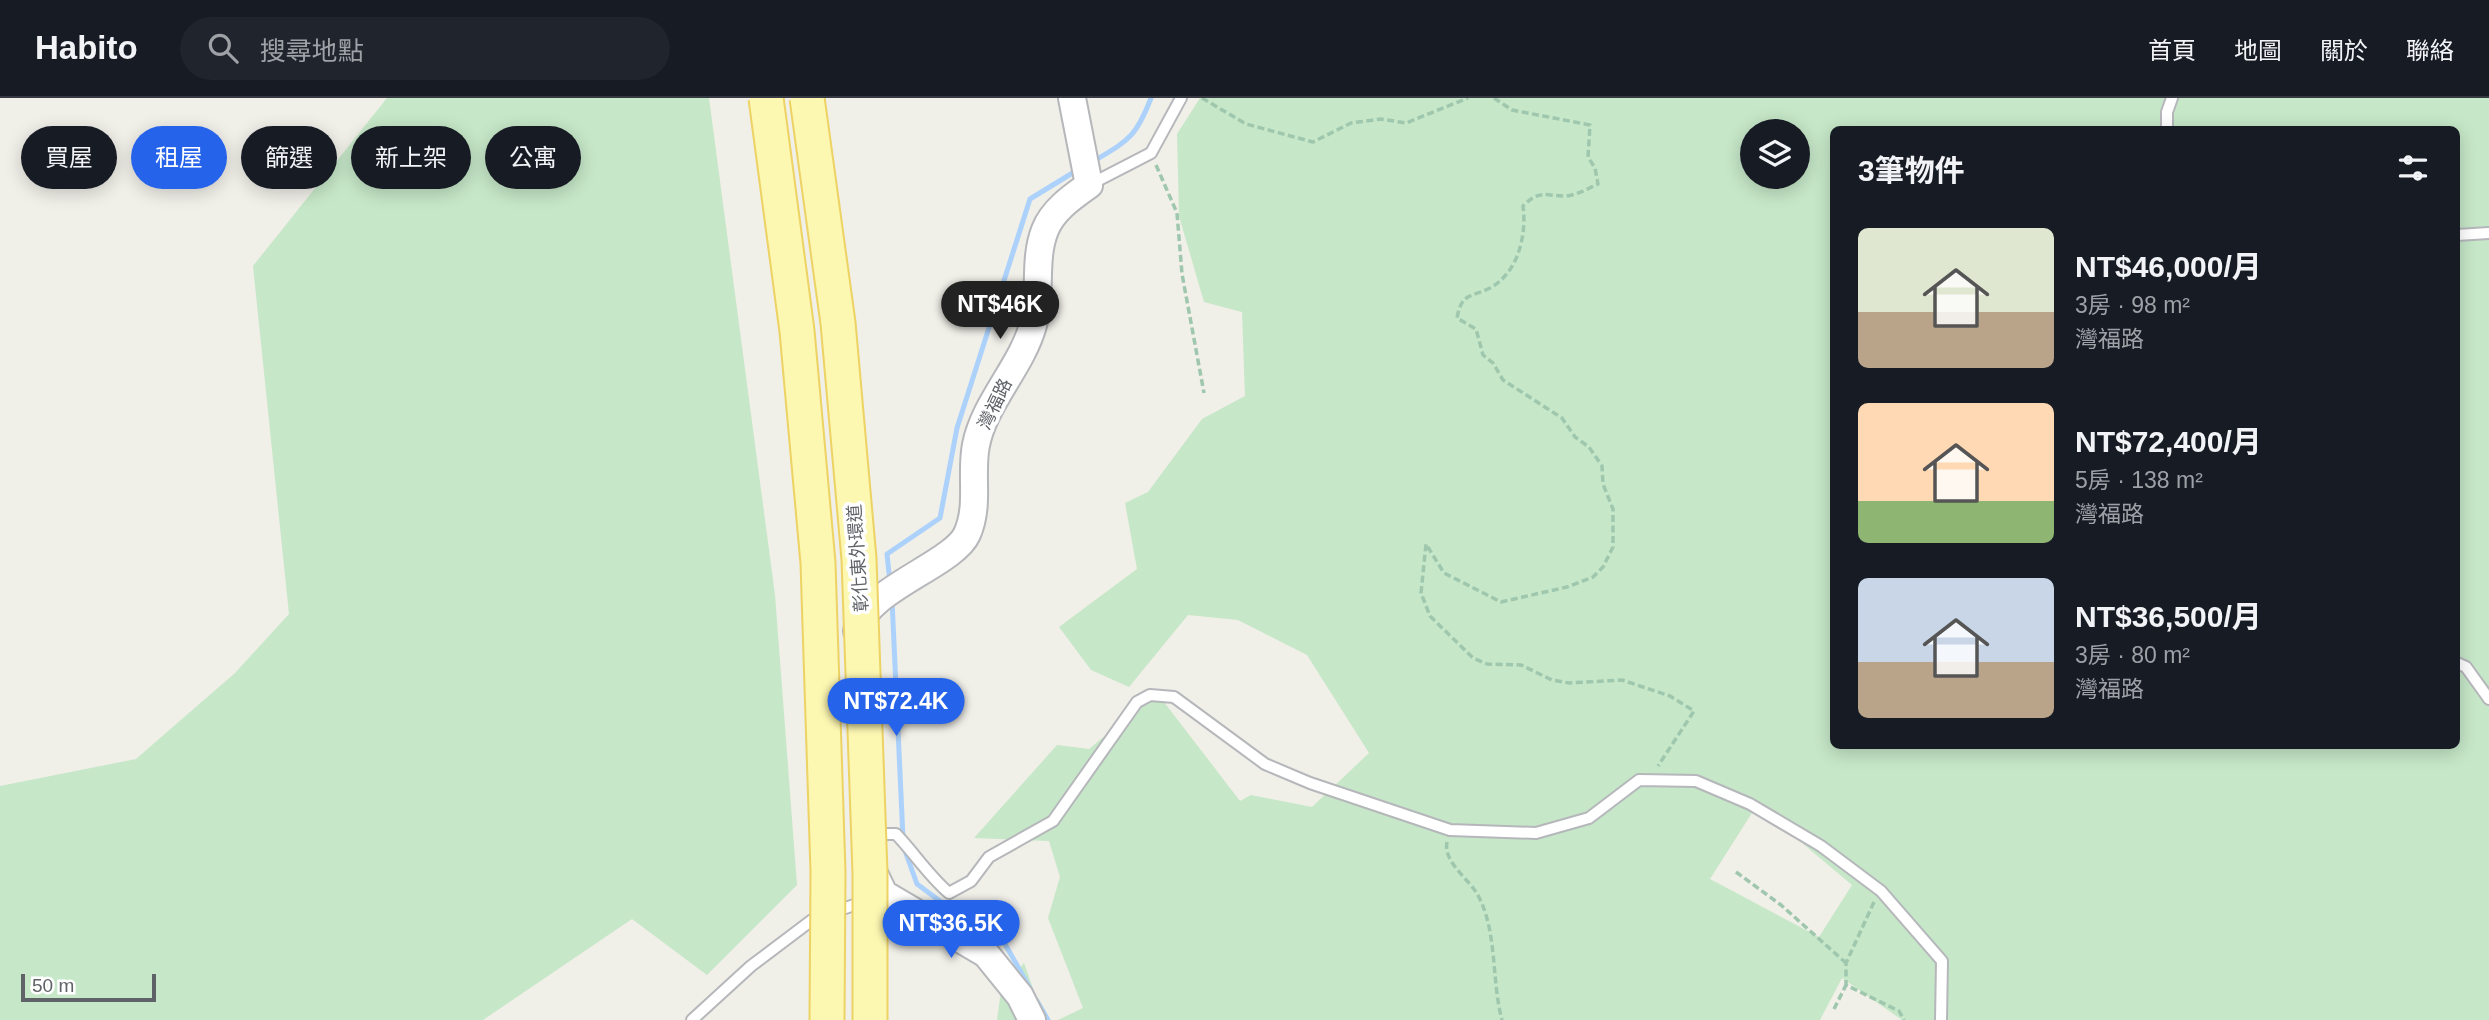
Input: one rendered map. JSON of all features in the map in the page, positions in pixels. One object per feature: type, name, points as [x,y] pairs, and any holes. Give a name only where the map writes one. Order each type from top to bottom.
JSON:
[{"type":"main road","points":[[766,98],[797,331],[818,563],[828,872],[827,1020]]},
{"type":"main road","name":"彰化東外環道","points":[[785,98],[822,391],[835,560],[847,869],[846,1020]]},
{"type":"main road","name":"彰化東外環道","points":[[807,98],[838,323],[859,559],[870,873],[870,1020]]},
{"type":"main road","points":[[827,98],[855,321],[876,557],[889,937],[889,1020]]},
{"type":"street","points":[[1072,98],[1089,185]]},
{"type":"street","name":"灣福路","points":[[884,894],[858,842],[852,661],[858,624],[871,608],[946,555],[967,536],[975,500],[976,444],[1033,325],[1038,258],[1046,229],[1064,203],[1089,185]]},
{"type":"street","name":"灣福路","points":[[884,894],[877,834],[870,630],[873,616],[907,580]]},
{"type":"street","points":[[884,894],[986,954],[1020,996],[1032,1020]]},
{"type":"lane","points":[[1089,185],[1151,153],[1181,98]]},
{"type":"lane","points":[[2167,126],[2167,113],[2172,98]]},
{"type":"lane","points":[[2460,235],[2489,233]]},
{"type":"lane","points":[[2460,664],[2466,667],[2489,699]]},
{"type":"lane","points":[[877,834],[896,834],[917,856],[931,878],[949,893],[971,881],[989,857],[1053,821],[1137,702],[1150,695],[1174,698],[1265,764],[1310,783],[1450,830],[1536,833],[1589,818],[1639,780],[1696,781],[1722,791],[1821,846],[1881,891],[1942,961],[1941,1020]]},
{"type":"lane","points":[[692,1020],[751,966],[812,920],[884,894]]},
{"type":"path","points":[[1202,98],[1246,124],[1313,142],[1351,123],[1381,119],[1406,123],[1468,98]]},
{"type":"path","points":[[1494,98],[1511,110],[1590,125],[1588,158],[1595,168],[1598,184],[1567,197],[1549,193],[1532,197],[1523,206],[1525,223],[1522,243],[1513,262],[1502,279],[1491,287],[1468,295],[1460,306],[1457,318],[1476,329],[1483,355],[1493,363],[1503,380],[1562,418],[1576,437],[1589,447],[1602,466],[1604,484],[1613,509],[1613,547],[1603,568],[1593,577],[1567,587],[1501,602],[1444,573],[1426,544],[1421,593],[1430,616],[1472,658],[1487,664],[1521,665],[1552,680],[1569,683],[1622,680],[1684,703],[1693,711],[1666,751],[1652,781]]},
{"type":"path","points":[[1151,153],[1177,213],[1182,274],[1204,393]]},
{"type":"path","points":[[1450,830],[1446,848],[1460,873],[1477,893],[1491,936],[1496,999],[1502,1020]]},
{"type":"path","points":[[1736,872],[1781,905],[1846,962]]},
{"type":"path","points":[[1834,1009],[1846,985],[1846,962],[1866,915],[1881,891]]},
{"type":"path","points":[[1846,985],[1899,1011],[1904,1020]]},
{"type":"green space","points":[[387,98],[709,98],[775,595],[797,885],[707,975],[632,919],[483,1020],[0,1020],[0,786],[136,759],[235,673],[289,614],[253,266],[314,189],[337,189],[337,161],[351,143],[351,189],[471,189],[471,126],[365,126]]},
{"type":"green space","points":[[1200,98],[2489,98],[2489,1020],[1902,1020],[1842,978],[1820,1020],[1058,1020],[1083,1008],[1048,918],[1060,877],[1049,841],[974,838],[1057,745],[1089,749],[1157,693],[1240,801],[1251,795],[1312,807],[1369,753],[1307,655],[1238,620],[1188,615],[1129,687],[1091,670],[1059,627],[1137,569],[1125,503],[1148,492],[1202,419],[1245,396],[1242,312],[1204,302],[1179,216],[1177,134]],"holes":[[[1757,805],[1852,885],[1819,937],[1710,879]]]},
{"type":"green space","points":[[1024,963],[1044,1020],[997,1020],[1001,991]]},
{"type":"waterway","points":[[1094,161],[1116,148],[1136,130],[1151,98]]},
{"type":"waterway","points":[[890,583],[887,554],[940,518],[957,428],[1030,199],[1079,169]]},
{"type":"waterway","points":[[892,600],[903,838]]},
{"type":"waterway","points":[[904,848],[917,884],[948,907],[996,928],[1031,990]]},
{"type":"waterway","points":[[1037,1001],[1048,1020]]}]
